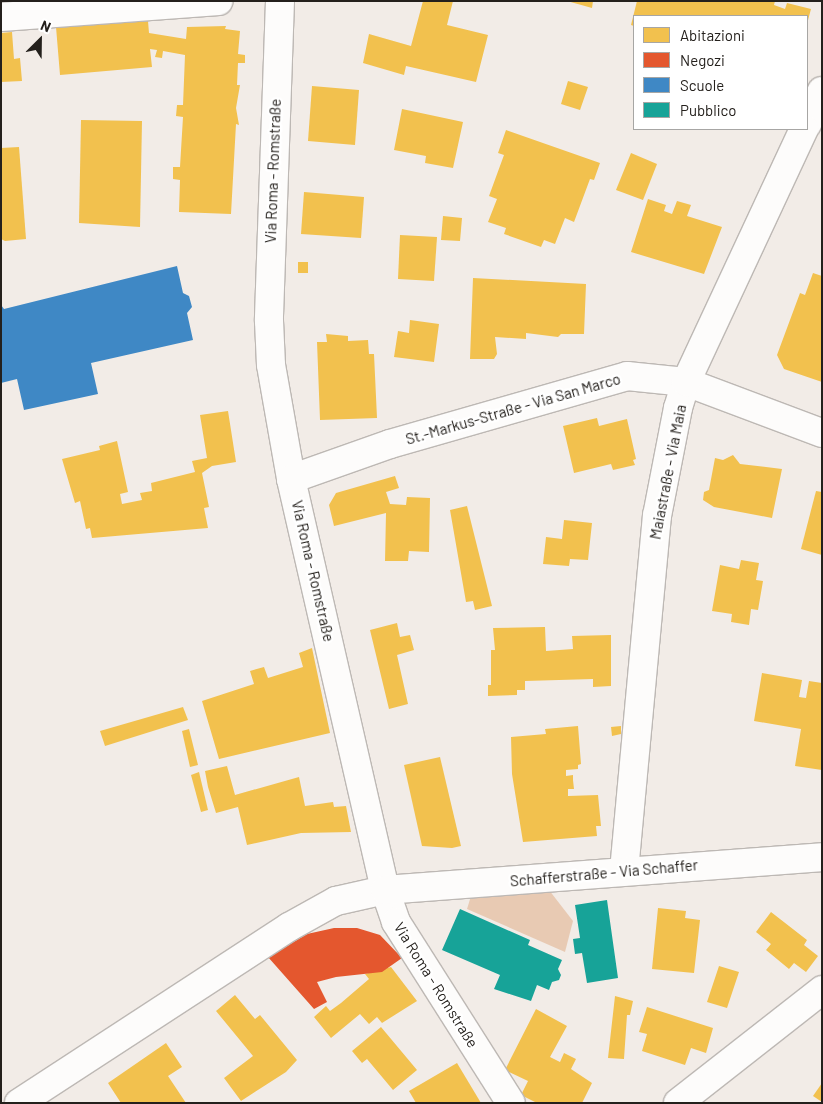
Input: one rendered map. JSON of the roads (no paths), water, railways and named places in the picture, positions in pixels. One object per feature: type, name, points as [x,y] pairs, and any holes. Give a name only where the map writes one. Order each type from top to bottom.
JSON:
[{"type":"street","points":[[1,17],[183,6],[218,1]]},
{"type":"street","name":"Via Roma - Romstraße","points":[[280,1],[269,321],[271,365],[291,479],[386,890],[406,942],[511,1103]]},
{"type":"street","points":[[808,122],[822,92]]},
{"type":"street","name":"Maiastraße - Via Maia","points":[[624,871],[657,516],[686,382],[804,130]]},
{"type":"street","name":"St.-Markus-Straße - Via San Marco","points":[[291,479],[390,444],[628,376],[686,382],[822,433]]},
{"type":"street","name":"Schafferstraße - Via Schaffer","points":[[19,1103],[289,927],[336,901],[386,890],[822,857]]},
{"type":"street","points":[[678,1103],[822,990]]}]
